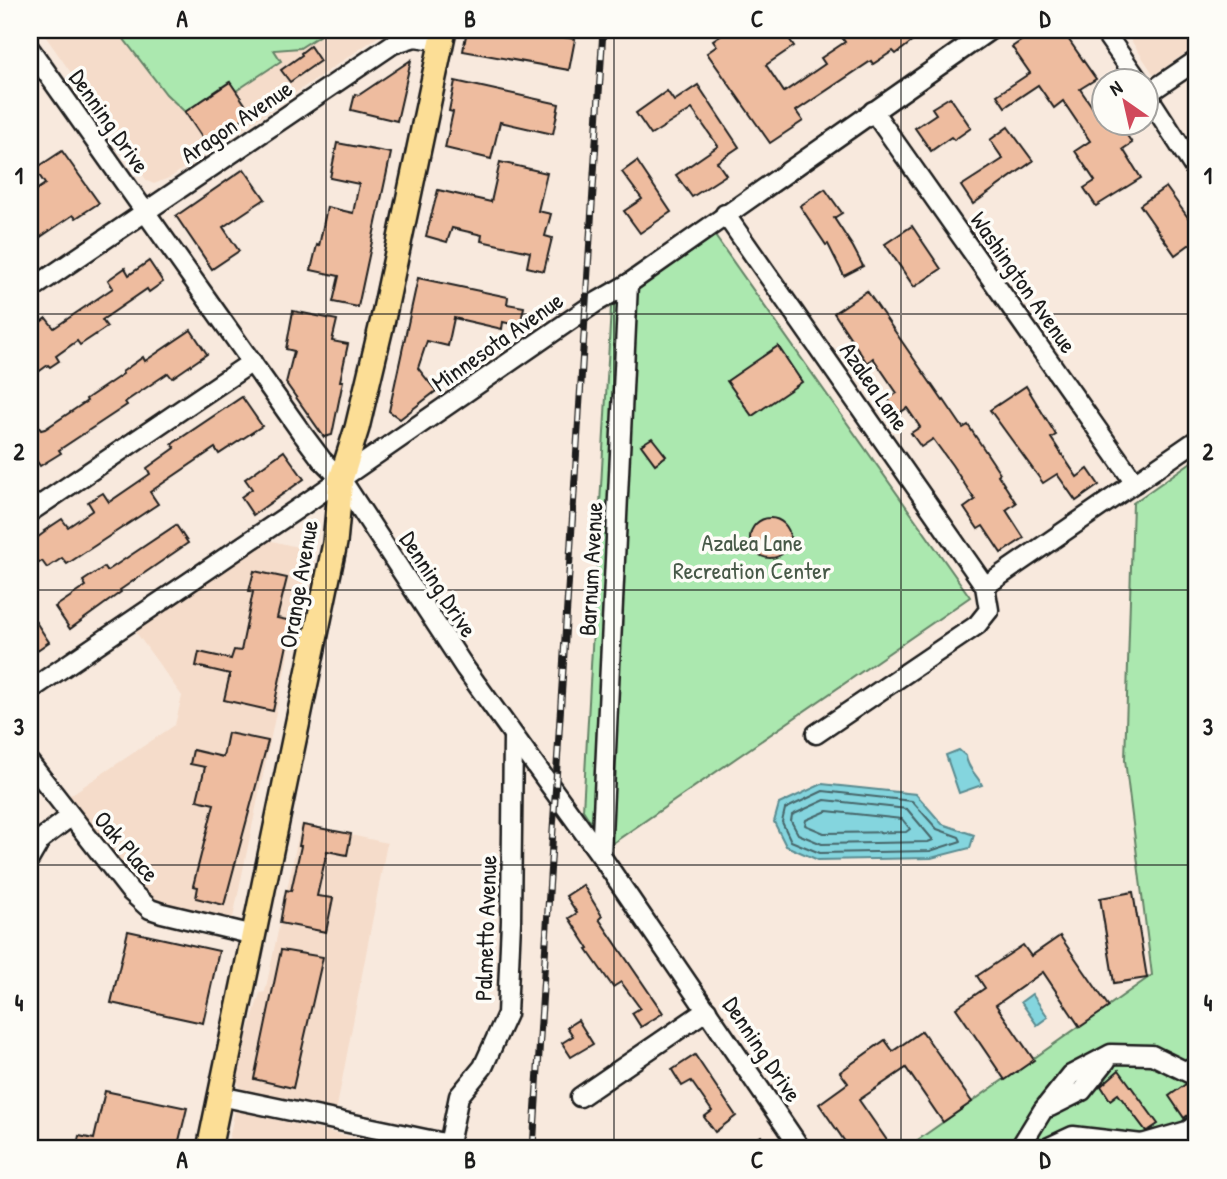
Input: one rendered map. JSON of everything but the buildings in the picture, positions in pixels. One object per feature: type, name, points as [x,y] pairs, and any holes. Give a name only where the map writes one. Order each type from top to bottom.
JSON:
[{"type":"main road","name":"Orange Avenue","points":[[209,1149],[335,543],[341,479],[357,428],[383,319],[442,36]]},
{"type":"street","name":"Minnesota Avenue","points":[[30,690],[595,303],[628,284],[990,30]]},
{"type":"street","points":[[1103,30],[1128,66]]},
{"type":"street","name":"Aragon Avenue","points":[[30,290],[393,44],[415,37],[442,36]]},
{"type":"street","name":"Denning Drive","points":[[30,50],[322,460],[341,479],[415,594],[513,736],[601,856],[802,1149]]},
{"type":"street","points":[[1160,85],[1197,60]]},
{"type":"street","name":"Washington Avenue","points":[[873,111],[1135,483]]},
{"type":"street","points":[[1160,114],[1197,172]]},
{"type":"street","name":"Azalea Lane","points":[[725,214],[985,586]]},
{"type":"street","name":"Barnum Avenue","points":[[601,856],[628,284]]},
{"type":"street","points":[[30,512],[252,362]]},
{"type":"street","points":[[816,734],[977,625],[989,610],[985,586],[1197,440]]},
{"type":"street","name":"Palmetto Avenue","points":[[449,1147],[459,1096],[483,1067],[507,1014],[513,736]]},
{"type":"street","name":"Oak Place","points":[[30,763],[130,891],[150,908],[162,914],[254,935]]},
{"type":"street","points":[[30,858],[41,839],[70,817]]},
{"type":"street","points":[[580,1097],[707,1010]]},
{"type":"street","points":[[1019,1149],[1071,1075],[1111,1054],[1152,1055],[1197,1077]]},
{"type":"street","points":[[220,1096],[449,1147]]},
{"type":"street","points":[[1045,1149],[1073,1136],[1142,1144],[1187,1131],[1197,1124]]},
{"type":"shaded area","points":[[41,30],[388,30],[171,177],[154,184],[147,181]]},
{"type":"shaded area","points":[[1124,30],[1197,30],[1197,45],[1160,71],[1160,66],[1148,66]]},
{"type":"shaded area","points":[[268,540],[310,550],[233,918],[156,904],[139,894],[66,798],[175,725],[182,696],[135,631]]},
{"type":"shaded area","points":[[301,824],[387,843],[336,1112],[248,1096],[239,1086],[235,1075],[260,993],[265,992]]},
{"type":"shaded area","points":[[235,1110],[402,1149],[227,1149]]},
{"type":"green space","points":[[117,30],[328,30],[300,48],[274,50],[281,61],[236,91],[229,82],[185,112],[166,94]]},
{"type":"green space","name":"Azalea Lane Recreation Center","points":[[715,236],[970,597],[607,847],[583,810],[611,307]]},
{"type":"green space","points":[[1197,458],[1197,1149],[905,1149],[1152,975],[1125,760],[1133,503]]},
{"type":"water","points":[[959,750],[966,756],[970,768],[982,785],[959,793],[946,755]]},
{"type":"water","points":[[822,784],[916,794],[942,824],[974,835],[970,848],[931,858],[818,860],[786,846],[774,822],[779,804]]},
{"type":"water","points":[[1032,994],[1048,1017],[1037,1025],[1021,1002]]},
{"type":"railway","points":[[533,1149],[603,30]]}]
